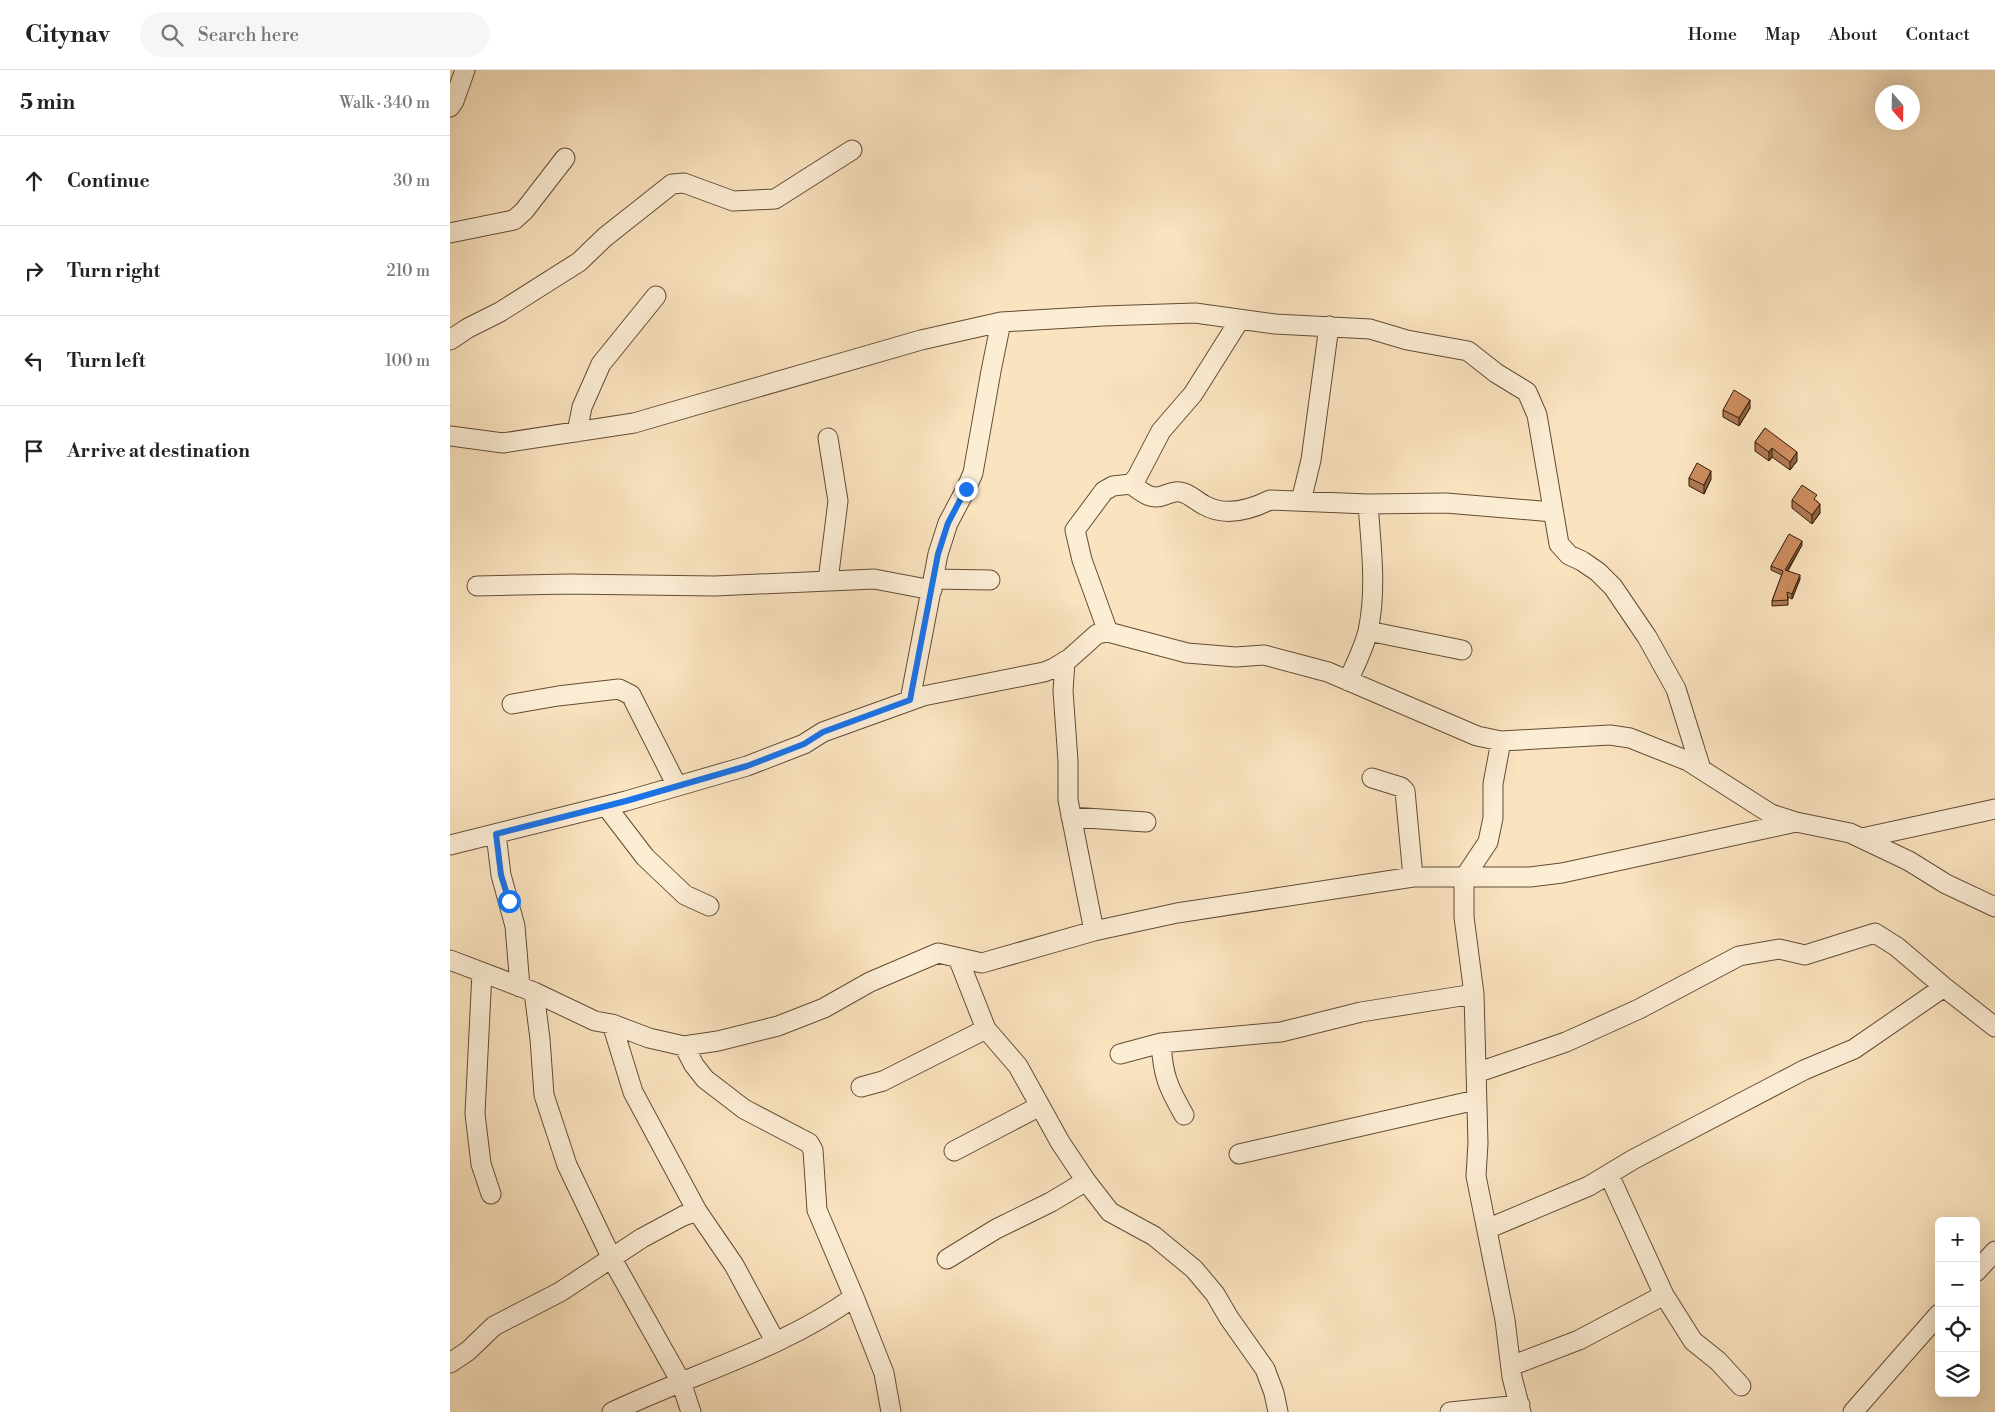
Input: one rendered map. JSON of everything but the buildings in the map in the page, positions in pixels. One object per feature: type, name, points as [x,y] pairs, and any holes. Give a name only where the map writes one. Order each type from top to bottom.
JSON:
[{"type":"street","points":[[450,107],[465,70]]},
{"type":"street","points":[[450,340],[468,328],[500,312],[579,262],[644,204],[672,184],[684,183],[733,201],[775,198],[852,150]]},
{"type":"street","points":[[450,233],[514,220],[524,211],[565,158]]},
{"type":"street","points":[[577,432],[582,407],[601,364],[656,296]]},
{"type":"street","points":[[450,436],[504,443],[634,423],[921,340],[1001,322],[1195,313],[1239,321],[1370,329],[1407,340],[1468,350],[1496,373],[1527,392],[1537,415],[1559,544],[1570,555],[1582,560],[1598,572],[1613,587],[1647,638],[1676,689],[1701,769]]},
{"type":"street","points":[[1108,632],[1082,560],[1075,530],[1104,491],[1113,486],[1131,484],[1137,477],[1162,431],[1193,394],[1239,321]]},
{"type":"street","points":[[910,700],[938,554],[948,523],[973,473],[990,371],[1001,322]]},
{"type":"street","points":[[1301,501],[1311,460],[1330,326]]},
{"type":"street","points":[[828,438],[838,501],[828,581]]},
{"type":"street","points":[[1131,484],[1153,498],[1179,492],[1188,495],[1208,508],[1235,512],[1255,507],[1270,500],[1368,504],[1446,503],[1553,512]]},
{"type":"street","points":[[1348,681],[1368,631],[1374,569],[1368,504]]},
{"type":"street","points":[[477,586],[569,584],[715,586],[874,579],[933,585],[990,580]]},
{"type":"street","points":[[1368,631],[1462,650]]},
{"type":"street","points":[[450,846],[606,806],[747,766],[804,744],[823,732],[910,700],[973,685],[1029,676],[1054,668],[1066,661],[1097,634],[1108,632],[1187,653],[1236,656],[1264,655],[1328,672],[1476,736],[1501,741],[1610,735],[1630,738],[1688,761],[1771,814],[1796,822],[1850,833],[1909,861],[1946,884],[1995,907]]},
{"type":"street","points":[[1066,661],[1062,691],[1068,761],[1068,800],[1094,931]]},
{"type":"street","points":[[512,704],[619,689],[631,696],[677,786]]},
{"type":"street","points":[[1450,1412],[1520,1408],[1476,1176],[1478,1143],[1474,994],[1464,917],[1464,878],[1488,842],[1492,818],[1493,784],[1501,741]]},
{"type":"street","points":[[1372,778],[1401,787],[1405,791],[1413,876]]},
{"type":"street","points":[[606,806],[645,857],[685,896],[709,906]]},
{"type":"street","points":[[1862,838],[1995,809]]},
{"type":"street","points":[[1071,817],[1146,822]]},
{"type":"street","points":[[450,960],[527,990],[596,1021],[612,1024],[649,1038],[684,1046],[718,1041],[778,1026],[824,1008],[870,982],[938,953],[982,963],[1094,931],[1178,913],[1413,876],[1464,878],[1530,877],[1562,873],[1796,822]]},
{"type":"street","points":[[496,834],[501,875],[515,926],[527,990],[540,1039],[544,1095],[567,1165],[612,1259],[681,1382],[691,1412]]},
{"type":"street","points":[[1476,1073],[1566,1042],[1639,1009],[1739,956],[1779,949],[1804,955],[1875,933],[1897,948],[1995,1026]]},
{"type":"street","points":[[958,958],[986,1030],[1018,1066],[1060,1142],[1086,1181],[1110,1212],[1154,1236],[1194,1269],[1216,1294],[1229,1318],[1265,1369],[1274,1393],[1278,1412]]},
{"type":"street","points":[[482,972],[475,1114],[481,1164],[491,1194]]},
{"type":"street","points":[[1487,1229],[1589,1186],[1642,1155],[1804,1070],[1854,1049],[1944,987]]},
{"type":"street","points":[[1120,1054],[1161,1043],[1281,1032],[1361,1012],[1474,994]]},
{"type":"street","points":[[612,1024],[633,1092],[697,1211],[734,1265],[775,1341]]},
{"type":"street","points":[[861,1087],[883,1081],[986,1030]]},
{"type":"street","points":[[1161,1043],[1162,1068],[1170,1092],[1184,1116]]},
{"type":"street","points":[[684,1046],[694,1065],[705,1079],[744,1109],[809,1143],[813,1150],[817,1210],[884,1373],[891,1412]]},
{"type":"street","points":[[1239,1154],[1476,1100]]},
{"type":"street","points":[[954,1151],[1040,1106]]},
{"type":"street","points":[[1609,1175],[1664,1295],[1693,1341],[1703,1351],[1718,1361],[1741,1386]]},
{"type":"street","points":[[947,1259],[996,1229],[1051,1202],[1086,1181]]},
{"type":"street","points":[[450,1363],[468,1351],[494,1326],[560,1292],[642,1238],[683,1216],[697,1211]]},
{"type":"street","points":[[1980,1268],[1995,1251]]},
{"type":"street","points":[[1511,1366],[1579,1340],[1664,1295]]},
{"type":"street","points":[[612,1412],[775,1341],[840,1307],[854,1297]]},
{"type":"street","points":[[1852,1412],[1935,1319]]},
{"type":"route","points":[[509,901],[501,875],[496,834],[626,801],[747,766],[804,744],[823,732],[910,700],[938,554],[948,523],[966,489]]}]
